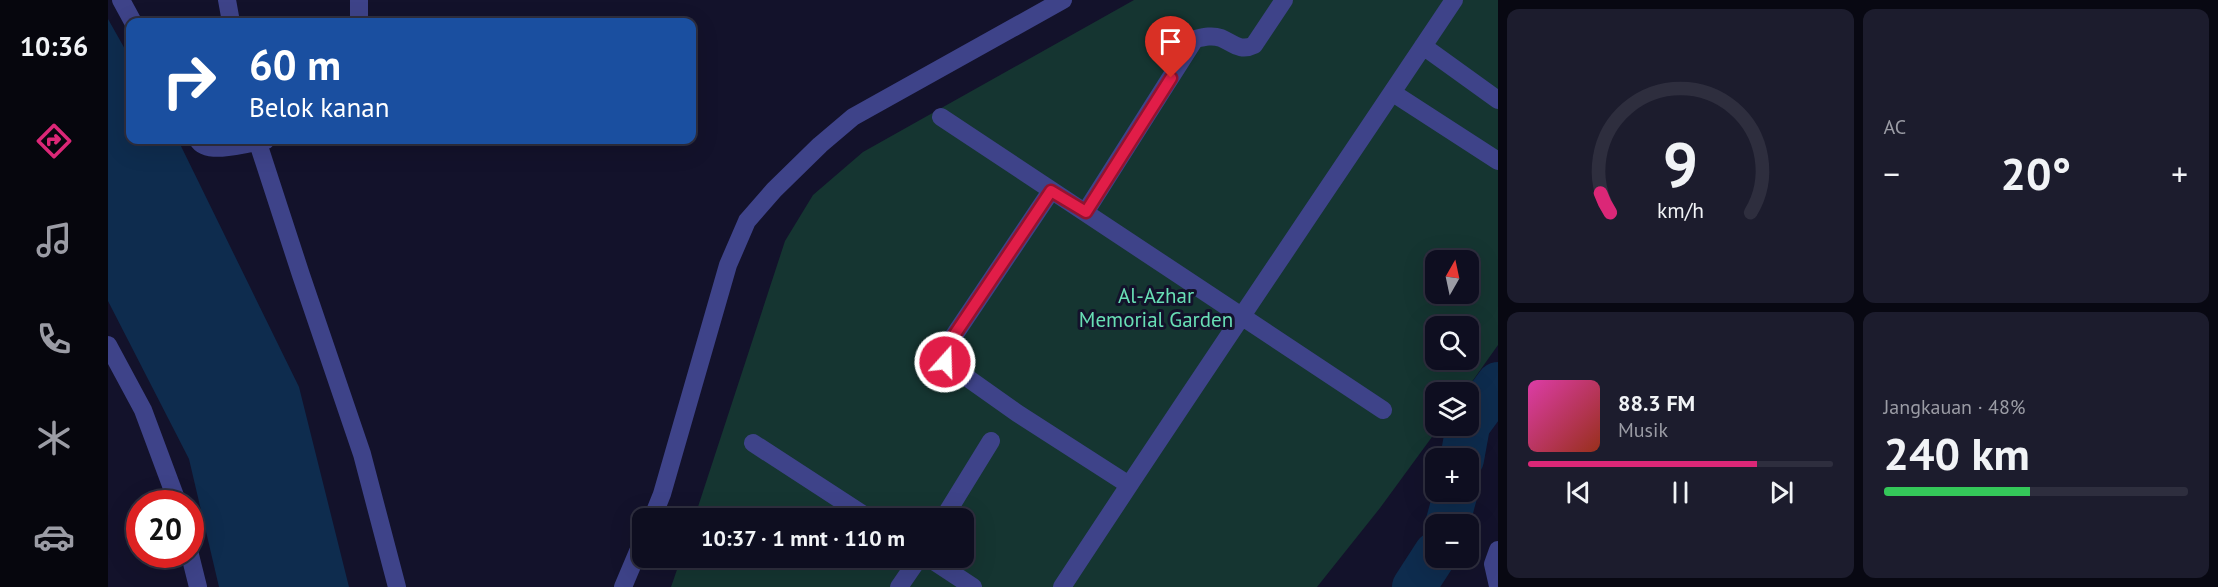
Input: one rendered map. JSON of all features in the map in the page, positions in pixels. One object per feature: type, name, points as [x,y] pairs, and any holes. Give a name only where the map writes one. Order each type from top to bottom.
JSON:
[{"type":"street","points":[[121,0],[131,18]]},
{"type":"street","points":[[227,0],[230,18]]},
{"type":"street","points":[[359,0],[359,18]]},
{"type":"street","points":[[656,508],[728,265],[747,221],[774,190],[820,145],[853,117],[1063,0]]},
{"type":"street","points":[[1086,212],[1195,39],[1208,36],[1220,38],[1237,47],[1248,48],[1254,45],[1284,0]]},
{"type":"street","points":[[1062,587],[1241,315],[1454,0]]},
{"type":"street","points":[[1423,46],[1498,100]]},
{"type":"street","points":[[1393,93],[1498,161]]},
{"type":"street","points":[[941,117],[1383,410]]},
{"type":"street","points":[[200,144],[212,149],[239,144]]},
{"type":"street","points":[[261,144],[301,275],[362,454],[397,587]]},
{"type":"street","points":[[1051,191],[947,346],[944,354],[945,362],[1017,413],[1129,485]]},
{"type":"street","points":[[108,345],[143,410],[173,490]]},
{"type":"street","points":[[950,508],[991,441]]},
{"type":"street","points":[[753,443],[853,508]]},
{"type":"street","points":[[1498,550],[1493,564],[1498,586]]},
{"type":"street","points":[[623,587],[632,566]]},
{"type":"street","points":[[193,568],[198,587]]},
{"type":"street","points":[[899,587],[912,568]]},
{"type":"street","points":[[944,568],[973,587]]},
{"type":"green space","name":"Al-Azhar Memorial Garden","points":[[1134,0],[1498,0],[1498,345],[1472,382],[1425,382],[1425,436],[1433,436],[1380,508],[1317,587],[671,587],[678,568],[974,568],[974,508],[698,508],[785,241],[813,195],[863,152]]},
{"type":"water","points":[[108,19],[126,51],[126,144],[180,144],[299,387],[349,587],[219,587],[204,523],[204,490],[196,490],[189,459],[108,301]]},
{"type":"waterway","points":[[1479,410],[1498,384]]},
{"type":"waterway","points":[[1464,448],[1466,436]]},
{"type":"waterway","points":[[1450,514],[1453,502]]},
{"type":"waterway","points":[[1414,587],[1426,568]]},
{"type":"route","points":[[945,362],[944,354],[947,346],[1051,191],[1086,212],[1171,78]]}]
